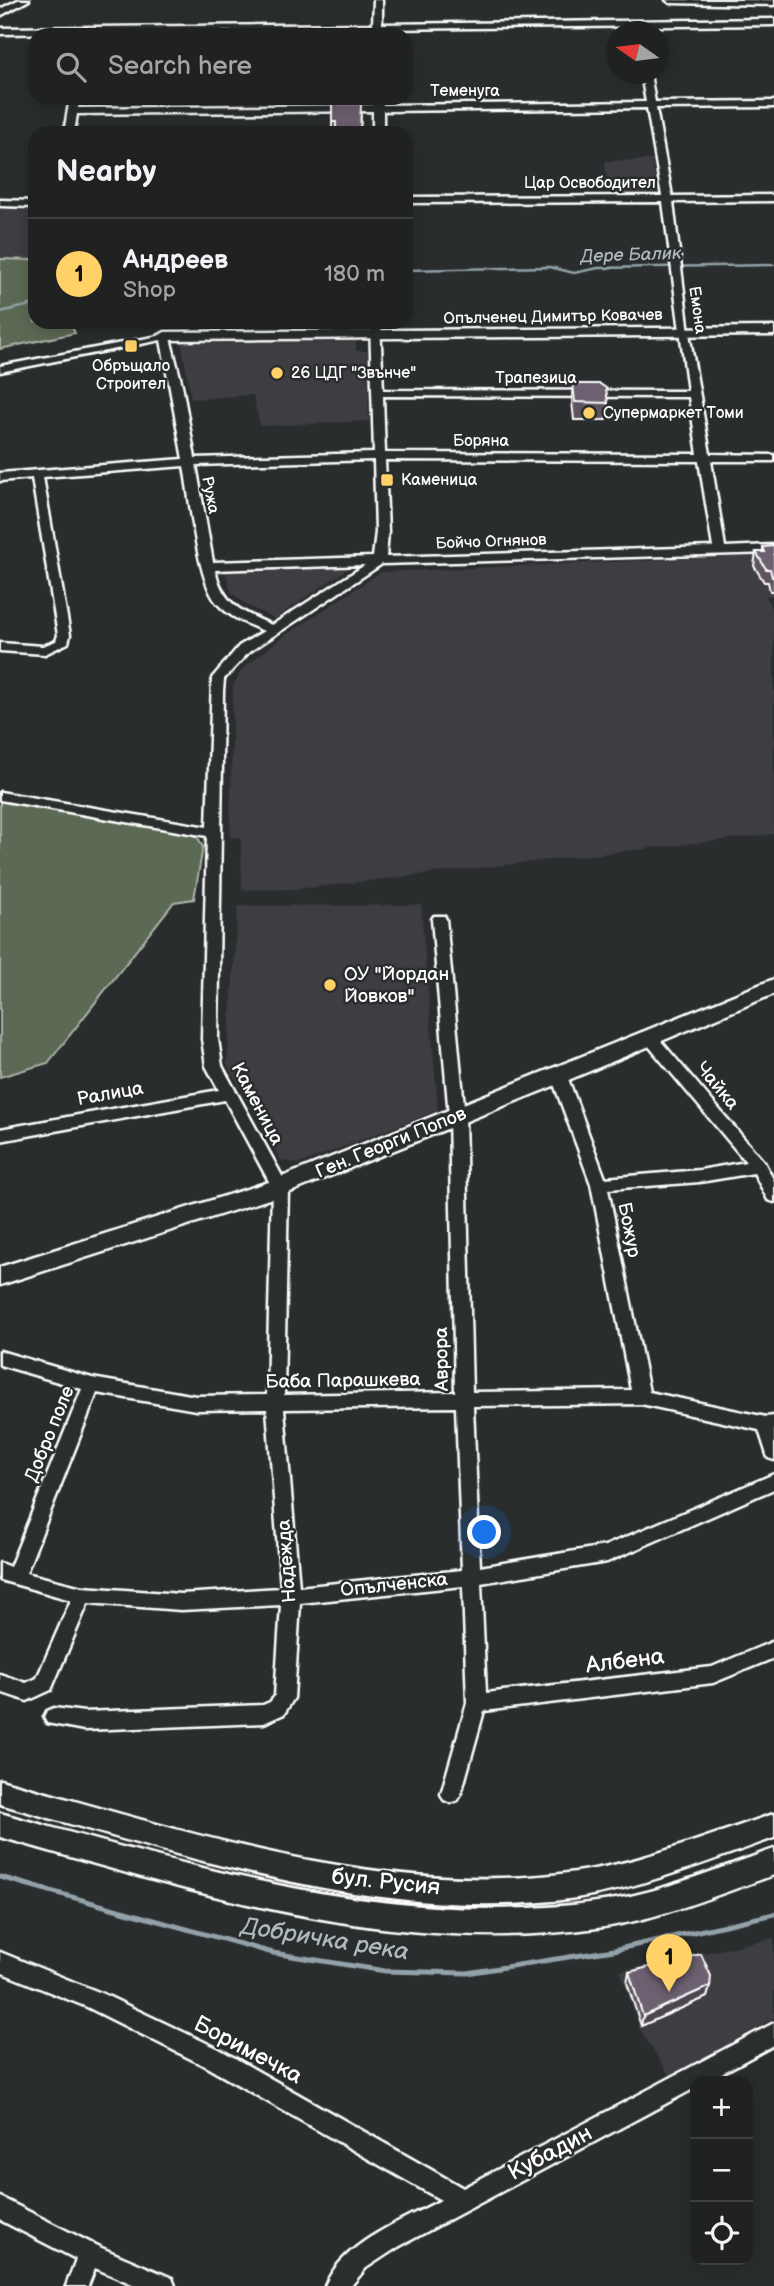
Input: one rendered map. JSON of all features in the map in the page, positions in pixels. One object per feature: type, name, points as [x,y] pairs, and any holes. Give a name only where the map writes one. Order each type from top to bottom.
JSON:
[{"type":"street","points":[[0,13],[25,0]]},
{"type":"street","points":[[377,28],[378,0]]},
{"type":"street","points":[[670,0],[774,2]]},
{"type":"street","points":[[669,26],[774,22]]},
{"type":"street","points":[[413,30],[606,27]]},
{"type":"street","points":[[0,31],[28,32]]},
{"type":"street","name":"Емона","points":[[647,84],[720,551]]},
{"type":"street","name":"Теменуга","points":[[413,102],[774,104]]},
{"type":"street","points":[[70,126],[74,105]]},
{"type":"street","name":"Теменуга","points":[[73,111],[276,105]]},
{"type":"street","points":[[378,105],[379,126]]},
{"type":"street","name":"Цар Освободител","points":[[413,200],[774,198]]},
{"type":"street","points":[[0,203],[28,204]]},
{"type":"street","points":[[375,329],[382,532],[379,561]]},
{"type":"street","name":"Опълченец Димитър Ковачев","points":[[165,336],[375,329],[684,333],[774,331]]},
{"type":"street","points":[[0,369],[165,336]]},
{"type":"street","name":"Ружа","points":[[165,336],[208,566],[218,595],[226,604],[273,630]]},
{"type":"street","name":"Трапезица","points":[[378,393],[694,394]]},
{"type":"street","name":"Боряна","points":[[0,477],[188,462],[379,456],[774,458]]},
{"type":"street","points":[[0,647],[45,650],[62,643],[64,635],[37,474]]},
{"type":"street","name":"Бойчо Огнянов","points":[[208,566],[774,549]]},
{"type":"street","name":"Каменица","points":[[280,1187],[214,1066],[210,1039],[218,678],[244,649],[379,561]]},
{"type":"street","points":[[0,796],[213,832]]},
{"type":"street","name":"Аврора","points":[[439,919],[457,1116],[470,1577],[477,1703],[451,1794]]},
{"type":"street","name":"Ген. Георги Попов","points":[[0,1276],[280,1187],[559,1076],[774,986]]},
{"type":"street","name":"Чайка","points":[[650,1038],[758,1166],[774,1196]]},
{"type":"street","name":"Божур","points":[[559,1076],[599,1184],[641,1397]]},
{"type":"street","name":"Ралица","points":[[0,1135],[228,1094]]},
{"type":"street","points":[[599,1184],[700,1176],[758,1166]]},
{"type":"street","name":"Надежда","points":[[54,1717],[84,1721],[264,1714],[277,1708],[284,1698],[291,1596],[275,1404],[280,1187]]},
{"type":"street","name":"Баба Парашкева","points":[[0,1358],[92,1385],[196,1403],[641,1397],[770,1423]]},
{"type":"street","name":"Добро поле","points":[[8,1574],[92,1385]]},
{"type":"street","points":[[770,1423],[774,1452]]},
{"type":"street","name":"Опълченска","points":[[8,1574],[82,1595],[181,1602],[291,1596],[470,1577],[607,1554],[774,1481]]},
{"type":"street","points":[[0,1683],[27,1692],[44,1684],[82,1595]]},
{"type":"street","name":"Албена","points":[[477,1703],[713,1675],[774,1649]]},
{"type":"street","name":"бул. Русия","points":[[0,1792],[276,1866],[411,1888],[534,1889],[591,1883],[654,1867],[774,1826]]},
{"type":"street","name":"бул. Русия","points":[[0,1825],[266,1897],[338,1912],[408,1921],[537,1922],[599,1915],[666,1898],[774,1862]]},
{"type":"street","name":"Боримечка","points":[[0,1962],[94,2000],[211,2057],[463,2200]]},
{"type":"street","name":"Кубадин","points":[[336,2286],[358,2260],[368,2253],[774,2034]]},
{"type":"street","points":[[0,2208],[89,2254],[164,2286]]},
{"type":"street","points":[[77,2286],[89,2254]]},
{"type":"shaded area","points":[[652,160],[657,194],[615,194],[608,191],[605,161]]},
{"type":"shaded area","points":[[0,209],[28,209],[28,260],[0,259]]},
{"type":"shaded area","name":"26 ЦДГ \"Звънче\"","points":[[181,340],[356,340],[356,351],[367,351],[369,421],[260,426],[253,395],[191,399]]},
{"type":"shaded area","points":[[774,555],[774,596],[766,596],[774,614],[774,834],[297,889],[242,890],[241,838],[230,837],[233,686],[242,669],[284,636],[381,572]]},
{"type":"shaded area","points":[[353,565],[275,619],[248,606],[231,592],[224,568]]},
{"type":"shaded area","name":"ОУ \"Йордан Йовков\"","points":[[421,905],[438,1110],[299,1164],[281,1160],[227,1064],[238,906]]},
{"type":"shaded area","points":[[774,1938],[774,2018],[671,2077],[642,2033],[620,1971]]},
{"type":"green space","points":[[0,259],[28,260],[28,329],[73,329],[75,333],[0,349]]},
{"type":"green space","points":[[0,800],[189,833],[197,836],[203,847],[194,899],[174,902],[48,1063],[0,1077]]},
{"type":"building","points":[[332,105],[361,105],[360,126],[336,126],[336,122],[332,122]]},
{"type":"building","points":[[573,384],[600,384],[606,388],[608,403],[575,402]]},
{"type":"building","points":[[774,546],[772,577],[770,569],[766,569],[756,552],[765,552],[763,547]]},
{"type":"building","points":[[701,1954],[711,1976],[710,1986],[643,2016],[629,1972]]},
{"type":"waterway","name":"Дере Балик","points":[[413,270],[550,267],[574,273],[598,268],[774,265]]},
{"type":"waterway","name":"Дере Балик","points":[[0,312],[28,306]]},
{"type":"waterway","name":"Добричка река","points":[[0,1877],[273,1953],[385,1971],[467,1973],[614,1950],[774,1914]]},
{"type":"place","name":"Обръщало Строител","points":[[131,346]]},
{"type":"place","name":"26 ЦДГ \"Звънче\"","points":[[277,373]]},
{"type":"place","name":"Супермаркет Томи","points":[[589,413]]},
{"type":"place","name":"Каменица","points":[[387,480]]},
{"type":"place","name":"ОУ \"Йордан Йовков\"","points":[[330,985]]},
{"type":"place","name":"Андреев","points":[[669,1992]]}]
